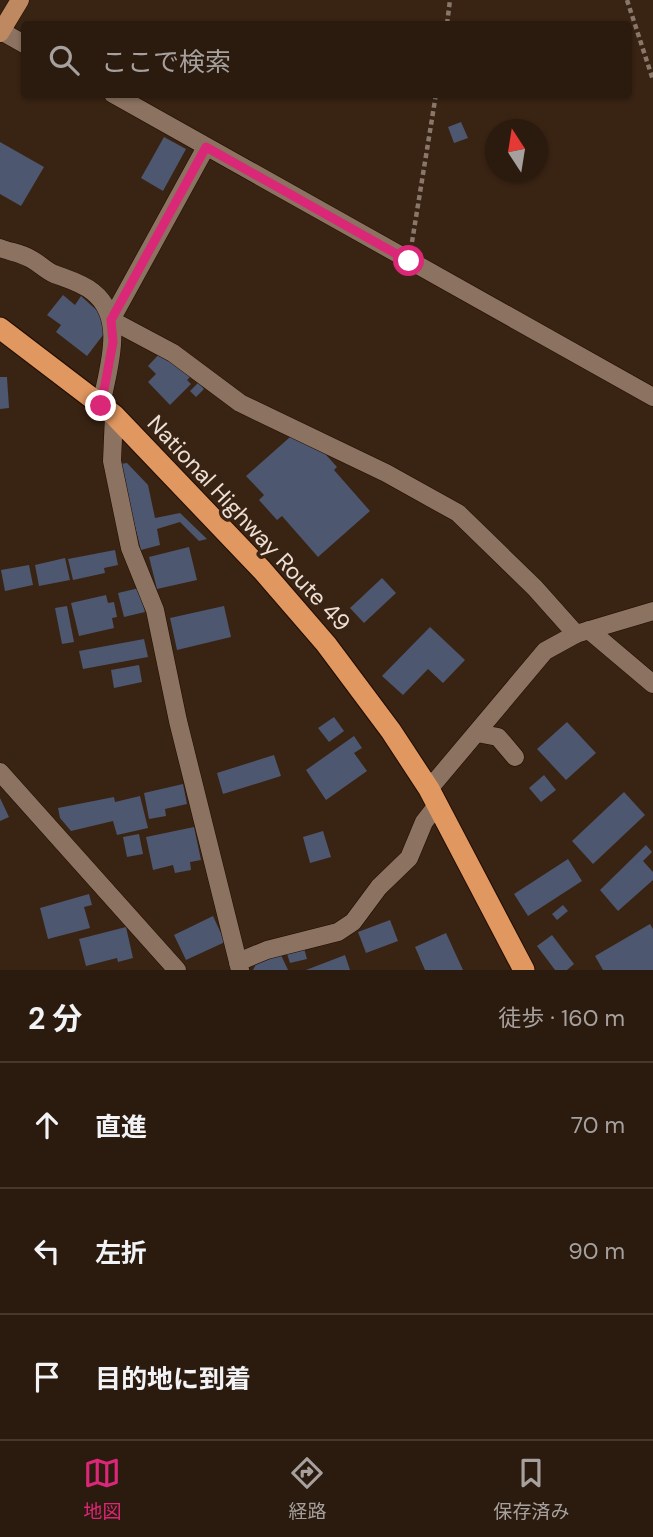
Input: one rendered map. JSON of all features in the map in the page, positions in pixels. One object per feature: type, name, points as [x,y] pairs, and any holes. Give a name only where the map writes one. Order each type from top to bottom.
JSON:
[{"type":"highway","name":"National Highway Route 49","points":[[0,328],[107,410],[262,570],[318,635],[371,702],[433,797],[524,970]]},
{"type":"main road","points":[[1,32],[20,0]]},
{"type":"street","points":[[1,32],[21,42]]},
{"type":"street","points":[[120,98],[653,397]]},
{"type":"street","points":[[111,320],[206,147]]},
{"type":"street","points":[[0,248],[29,257],[49,272],[94,292],[111,320],[113,342],[107,410],[112,461],[130,548],[155,610],[178,721],[239,966],[267,950],[338,932],[353,922],[379,887],[409,858],[433,797],[477,733],[545,651],[583,632],[653,611]]},
{"type":"street","points":[[111,320],[173,353],[240,403],[386,472],[458,513],[583,632],[653,684]]},
{"type":"street","points":[[477,733],[498,737],[515,757]]},
{"type":"street","points":[[0,772],[177,970]]},
{"type":"path","points":[[447,21],[450,0]]},
{"type":"path","points":[[627,0],[653,80]]},
{"type":"path","points":[[409,261],[435,98]]},
{"type":"building","points":[[461,122],[468,138],[454,143],[448,127]]},
{"type":"building","points":[[164,137],[186,149],[163,191],[141,178]]},
{"type":"building","points":[[0,142],[44,167],[21,206],[0,194]]},
{"type":"building","points":[[63,295],[75,305],[81,296],[103,316],[103,335],[87,356],[56,332],[61,325],[47,315]]},
{"type":"building","points":[[162,351],[192,375],[187,380],[191,384],[170,405],[148,382],[156,374],[148,366]]},
{"type":"building","points":[[0,377],[7,377],[9,408],[0,409]]},
{"type":"building","points":[[198,383],[204,389],[196,397],[190,391]]},
{"type":"building","points":[[298,430],[316,450],[319,447],[337,467],[334,470],[370,511],[318,557],[282,516],[277,520],[259,500],[264,495],[246,476]]},
{"type":"building","points":[[127,463],[148,485],[155,518],[180,513],[207,539],[199,541],[180,522],[157,529],[160,545],[141,550],[119,464]]},
{"type":"building","points":[[189,547],[197,580],[157,589],[149,557]]},
{"type":"building","points":[[115,550],[118,565],[104,568],[105,573],[73,580],[68,559]]},
{"type":"building","points":[[65,558],[70,580],[39,586],[35,565]]},
{"type":"building","points":[[29,565],[33,585],[5,591],[1,570]]},
{"type":"building","points":[[382,578],[396,593],[364,623],[350,608]]},
{"type":"building","points":[[139,588],[145,612],[124,617],[118,593]]},
{"type":"building","points":[[106,595],[108,603],[114,602],[117,617],[112,618],[114,628],[79,636],[71,603]]},
{"type":"building","points":[[67,606],[74,642],[62,644],[55,608]]},
{"type":"building","points":[[224,606],[231,637],[177,650],[170,618]]},
{"type":"building","points":[[430,627],[465,660],[443,683],[428,669],[403,695],[382,676]]},
{"type":"building","points":[[144,639],[148,657],[83,669],[79,651]]},
{"type":"building","points":[[139,665],[142,682],[114,688],[111,670]]},
{"type":"building","points":[[334,717],[344,731],[329,742],[318,728]]},
{"type":"building","points":[[567,722],[596,753],[566,780],[537,749]]},
{"type":"building","points":[[354,736],[362,748],[354,753],[367,771],[326,800],[306,770]]},
{"type":"building","points":[[274,755],[281,776],[223,794],[217,773]]},
{"type":"building","points":[[544,775],[556,790],[541,802],[529,788]]},
{"type":"building","points":[[183,784],[187,804],[165,809],[166,816],[149,819],[144,793]]},
{"type":"building","points":[[624,792],[645,815],[593,864],[572,841]]},
{"type":"building","points":[[140,796],[148,828],[117,835],[113,821],[71,831],[60,818],[58,808],[114,797],[115,802]]},
{"type":"building","points":[[0,798],[9,817],[0,821]]},
{"type":"building","points":[[194,827],[201,860],[190,862],[191,870],[175,873],[173,865],[153,870],[146,837]]},
{"type":"building","points":[[323,831],[331,857],[310,863],[303,837]]},
{"type":"building","points":[[139,834],[143,854],[127,857],[123,837]]},
{"type":"building","points":[[646,845],[652,852],[643,861],[653,872],[653,880],[618,911],[600,890]]},
{"type":"building","points":[[568,859],[582,881],[528,916],[514,894]]},
{"type":"building","points":[[89,894],[92,905],[84,907],[90,928],[48,939],[40,908]]},
{"type":"building","points":[[563,905],[568,911],[557,920],[552,914]]},
{"type":"building","points":[[213,916],[225,942],[186,960],[174,935]]},
{"type":"building","points":[[390,920],[398,941],[366,953],[358,932]]},
{"type":"building","points":[[650,924],[653,929],[653,970],[603,970],[595,956]]},
{"type":"building","points":[[126,927],[133,958],[118,962],[117,958],[86,966],[79,939]]},
{"type":"building","points":[[446,933],[463,970],[425,970],[415,947]]},
{"type":"building","points":[[552,935],[574,964],[567,970],[555,970],[537,946]]},
{"type":"building","points":[[304,948],[307,959],[290,963],[287,954]]},
{"type":"building","points":[[281,955],[288,970],[253,970],[256,964]]},
{"type":"building","points":[[345,955],[350,970],[306,970]]},
{"type":"route","points":[[101,406],[113,342],[111,320],[206,147],[409,261]]}]
